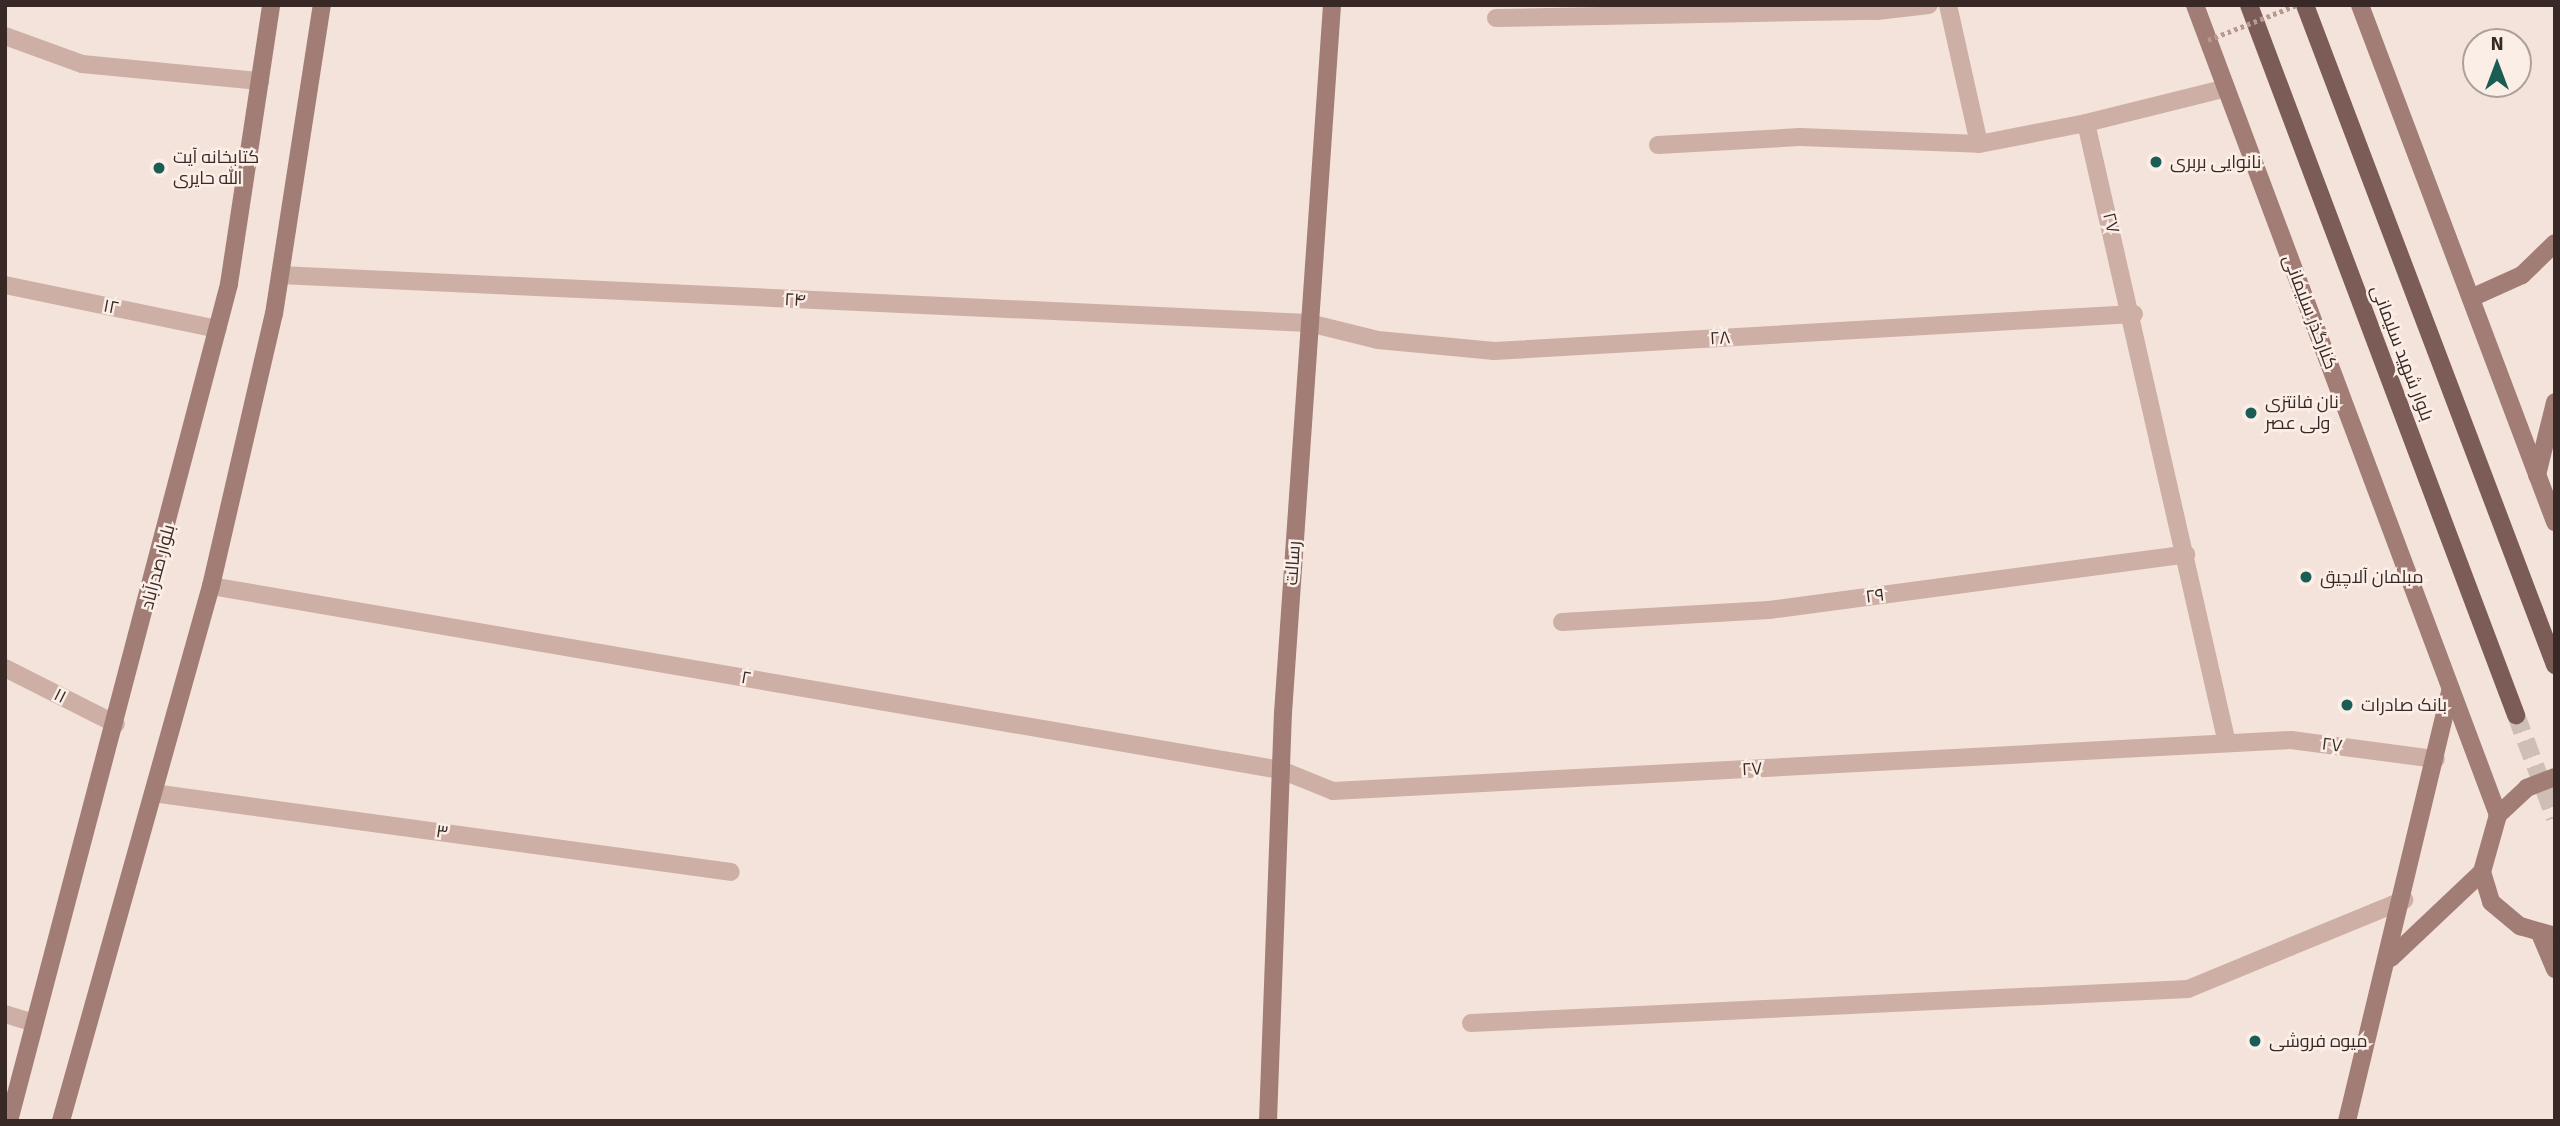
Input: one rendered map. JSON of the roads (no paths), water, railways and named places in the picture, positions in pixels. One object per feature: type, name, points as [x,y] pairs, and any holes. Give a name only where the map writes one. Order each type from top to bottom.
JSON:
[{"type":"main road","name":"بلوار صدرآباد","points":[[9,1121],[116,724],[218,329],[271,5]]},
{"type":"main road","points":[[61,1121],[211,586],[280,275],[322,5]]},
{"type":"main road","name":"رسالت","points":[[1268,1121],[1281,770],[1332,5]]},
{"type":"main road","name":"کنارگذر سلیمانی","points":[[2195,5],[2498,815]]},
{"type":"main road","name":"بلوار شهید سلیمانی","points":[[2249,5],[2516,715]]},
{"type":"main road","name":"بلوار شهید سلیمانی","points":[[2305,5],[2555,665]]},
{"type":"main road","points":[[2360,5],[2555,522]]},
{"type":"main road","points":[[2471,298],[2522,275],[2555,243]]},
{"type":"main road","points":[[2537,475],[2555,402]]},
{"type":"main road","points":[[2347,1121],[2391,958],[2451,689]]},
{"type":"main road","points":[[2391,958],[2482,872],[2498,815],[2527,788],[2555,776]]},
{"type":"main road","points":[[2482,872],[2491,902],[2548,936],[2555,969]]},
{"type":"street","points":[[1496,18],[1930,5]]},
{"type":"street","points":[[1948,5],[1979,145]]},
{"type":"street","points":[[5,36],[82,64],[260,81]]},
{"type":"street","points":[[1658,145],[1800,137],[1979,145],[2086,123],[2226,88]]},
{"type":"street","name":"۲۷","points":[[2086,123],[2134,314],[2227,743]]},
{"type":"street","name":"۲۴","points":[[280,275],[1309,323]]},
{"type":"street","name":"۱۲","points":[[5,285],[218,329]]},
{"type":"street","name":"۲۸","points":[[1309,323],[1378,340],[1494,351],[2134,314]]},
{"type":"street","name":"۲۹","points":[[1562,622],[1769,610],[2186,554]]},
{"type":"street","name":"۲","points":[[211,586],[1281,770]]},
{"type":"street","name":"۱۱","points":[[5,668],[116,724]]},
{"type":"street","name":"۲۷","points":[[1281,770],[1334,791],[2291,740],[2436,759]]},
{"type":"street","name":"۳","points":[[153,793],[731,872]]},
{"type":"street","points":[[1471,1023],[2188,989],[2404,900]]},
{"type":"street","points":[[5,1014],[34,1023]]},
{"type":"tunnel","points":[[2516,715],[2555,818]]},
{"type":"place","name":"نانوایی بربری","points":[[2156,162]]},
{"type":"place","name":"کتابخانه آیت الله حایری","points":[[159,168]]},
{"type":"place","name":"نان فانتزی ولی عصر","points":[[2251,413]]},
{"type":"place","name":"مبلمان آلاچیق","points":[[2306,577]]},
{"type":"place","name":"بانک صادرات","points":[[2347,705]]},
{"type":"place","name":"میوه فروشی","points":[[2255,1041]]}]
